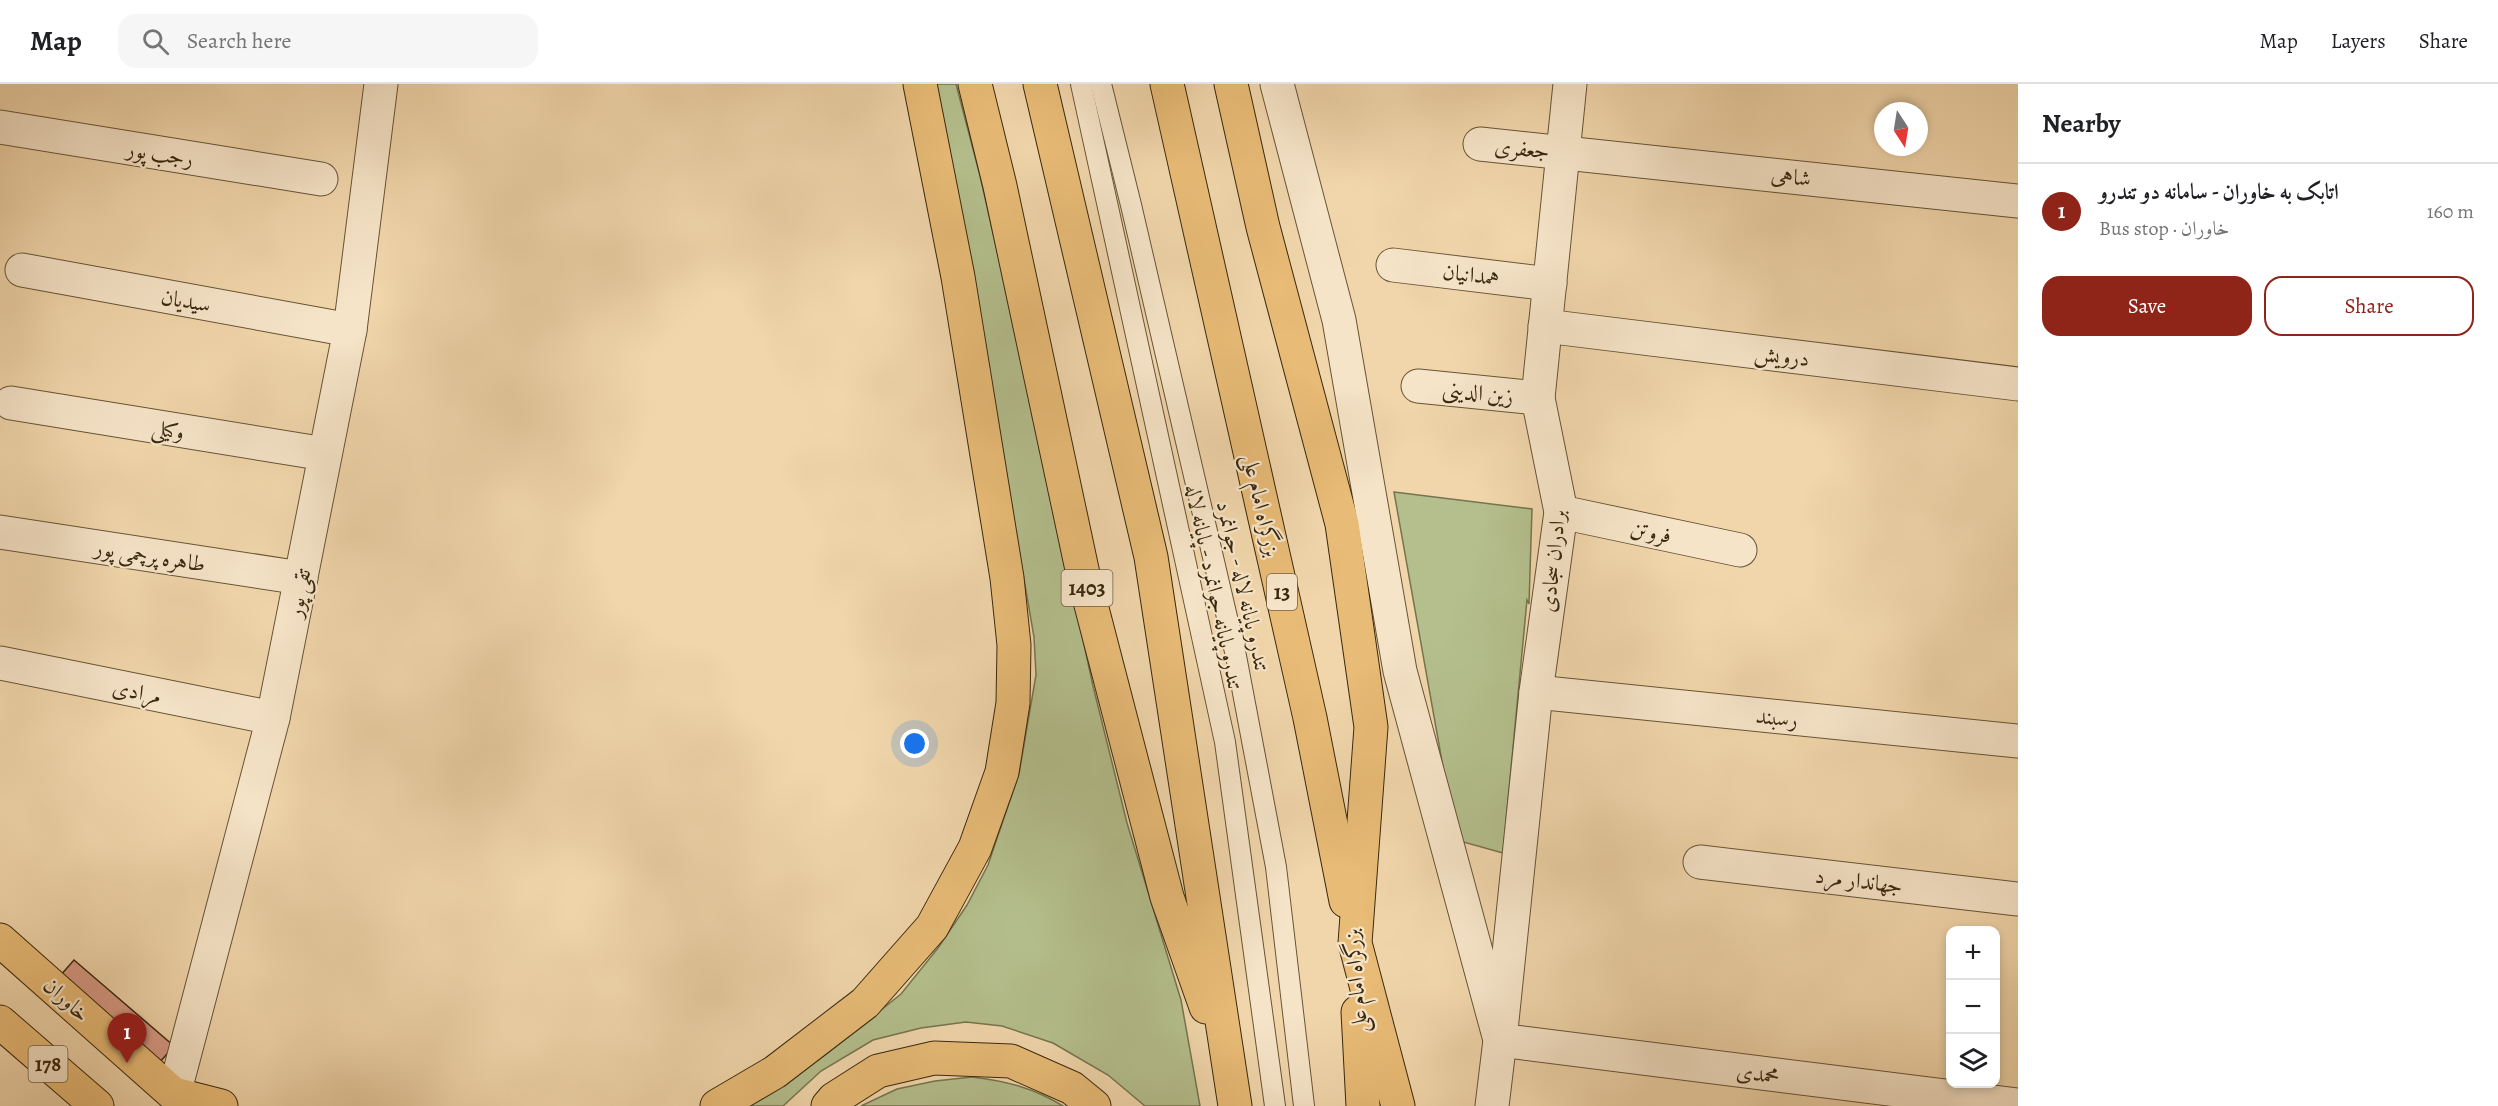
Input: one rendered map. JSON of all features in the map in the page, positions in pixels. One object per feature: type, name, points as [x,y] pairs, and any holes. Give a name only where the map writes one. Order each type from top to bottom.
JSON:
[{"type":"main road","points":[[717,1106],[775,1072],[865,1003],[932,927],[975,848],[1002,772],[1013,703],[1014,645],[1007,578],[958,277],[920,84]]},
{"type":"main road","name":"1403","points":[[975,84],[1007,219],[1083,574],[1167,897],[1234,1094]]},
{"type":"main road","points":[[1040,84],[1151,557],[1234,1094]]},
{"type":"main road","name":"بزرگراه امام علی","points":[[1167,84],[1310,718],[1354,943],[1363,1106]]},
{"type":"main road","points":[[1231,84],[1263,227],[1342,524],[1371,727],[1354,943],[1398,1106]]},
{"type":"main road","name":"خاوران","points":[[0,940],[180,1100]]},
{"type":"main road","name":"178","points":[[0,1022],[97,1106]]},
{"type":"main road","points":[[828,1106],[878,1071],[934,1058],[1011,1061],[1072,1088],[1094,1106]]},
{"type":"main road","points":[[180,1100],[221,1106]]},
{"type":"street","name":"تقی پور","points":[[180,1100],[273,718],[301,578],[350,330],[381,84]]},
{"type":"street","points":[[1277,84],[1339,320],[1400,671],[1500,1040]]},
{"type":"street","name":"برادران سجادی","points":[[1492,1106],[1536,692],[1561,512],[1538,398],[1570,84]]},
{"type":"street","name":"رجب پور","points":[[0,128],[321,179]]},
{"type":"street","name":"جعفری","points":[[1480,144],[1563,152]]},
{"type":"street","name":"شاهی","points":[[1563,152],[2018,201]]},
{"type":"street","name":"همدانیان","points":[[1393,265],[1550,284]]},
{"type":"street","name":"سیدیان","points":[[22,270],[350,330]]},
{"type":"street","name":"درویش","points":[[1545,326],[2018,384]]},
{"type":"street","name":"زین الدینی","points":[[1418,386],[1538,398]]},
{"type":"street","name":"وکیلی","points":[[11,403],[325,454]]},
{"type":"street","name":"فروتن","points":[[1561,512],[1740,550]]},
{"type":"street","name":"طاهره پرچمی پور","points":[[0,532],[301,578]]},
{"type":"street","name":"مرادی","points":[[0,663],[273,718]]},
{"type":"street","name":"رسبند","points":[[1536,692],[2018,741]]},
{"type":"street","name":"جهاندار مرد","points":[[1700,862],[2018,899]]},
{"type":"street","name":"محمدی","points":[[1500,1040],[2017,1099]]},
{"type":"lane","name":"تندرو پایانه جوانمرد - پایانه لاله","points":[[1081,84],[1225,742],[1275,1106]]},
{"type":"lane","name":"تندرو پایانه لاله - جوانمرد","points":[[1101,84],[1236,657],[1276,867],[1304,1106]]},
{"type":"green space","points":[[935,84],[956,84],[980,176],[1093,686],[1127,823],[1181,1000],[1200,1106],[1145,1106],[1108,1075],[1053,1043],[1002,1026],[966,1022],[921,1028],[873,1040],[821,1071],[783,1106],[749,1106],[825,1055],[901,994],[938,948],[967,905],[988,865],[1019,774],[1036,675],[1034,637],[975,295]]},
{"type":"green space","points":[[1394,492],[1532,509],[1529,604],[1527,600],[1503,853],[1456,840]]},
{"type":"green space","points":[[972,1077],[1019,1086],[1041,1094],[1063,1106],[861,1106],[897,1089],[935,1081]]},
{"type":"building","points":[[74,960],[174,1046],[160,1062],[60,976]]},
{"type":"place","name":"اتابک به خاوران - سامانه دو تندرو","points":[[127,1063]]}]
